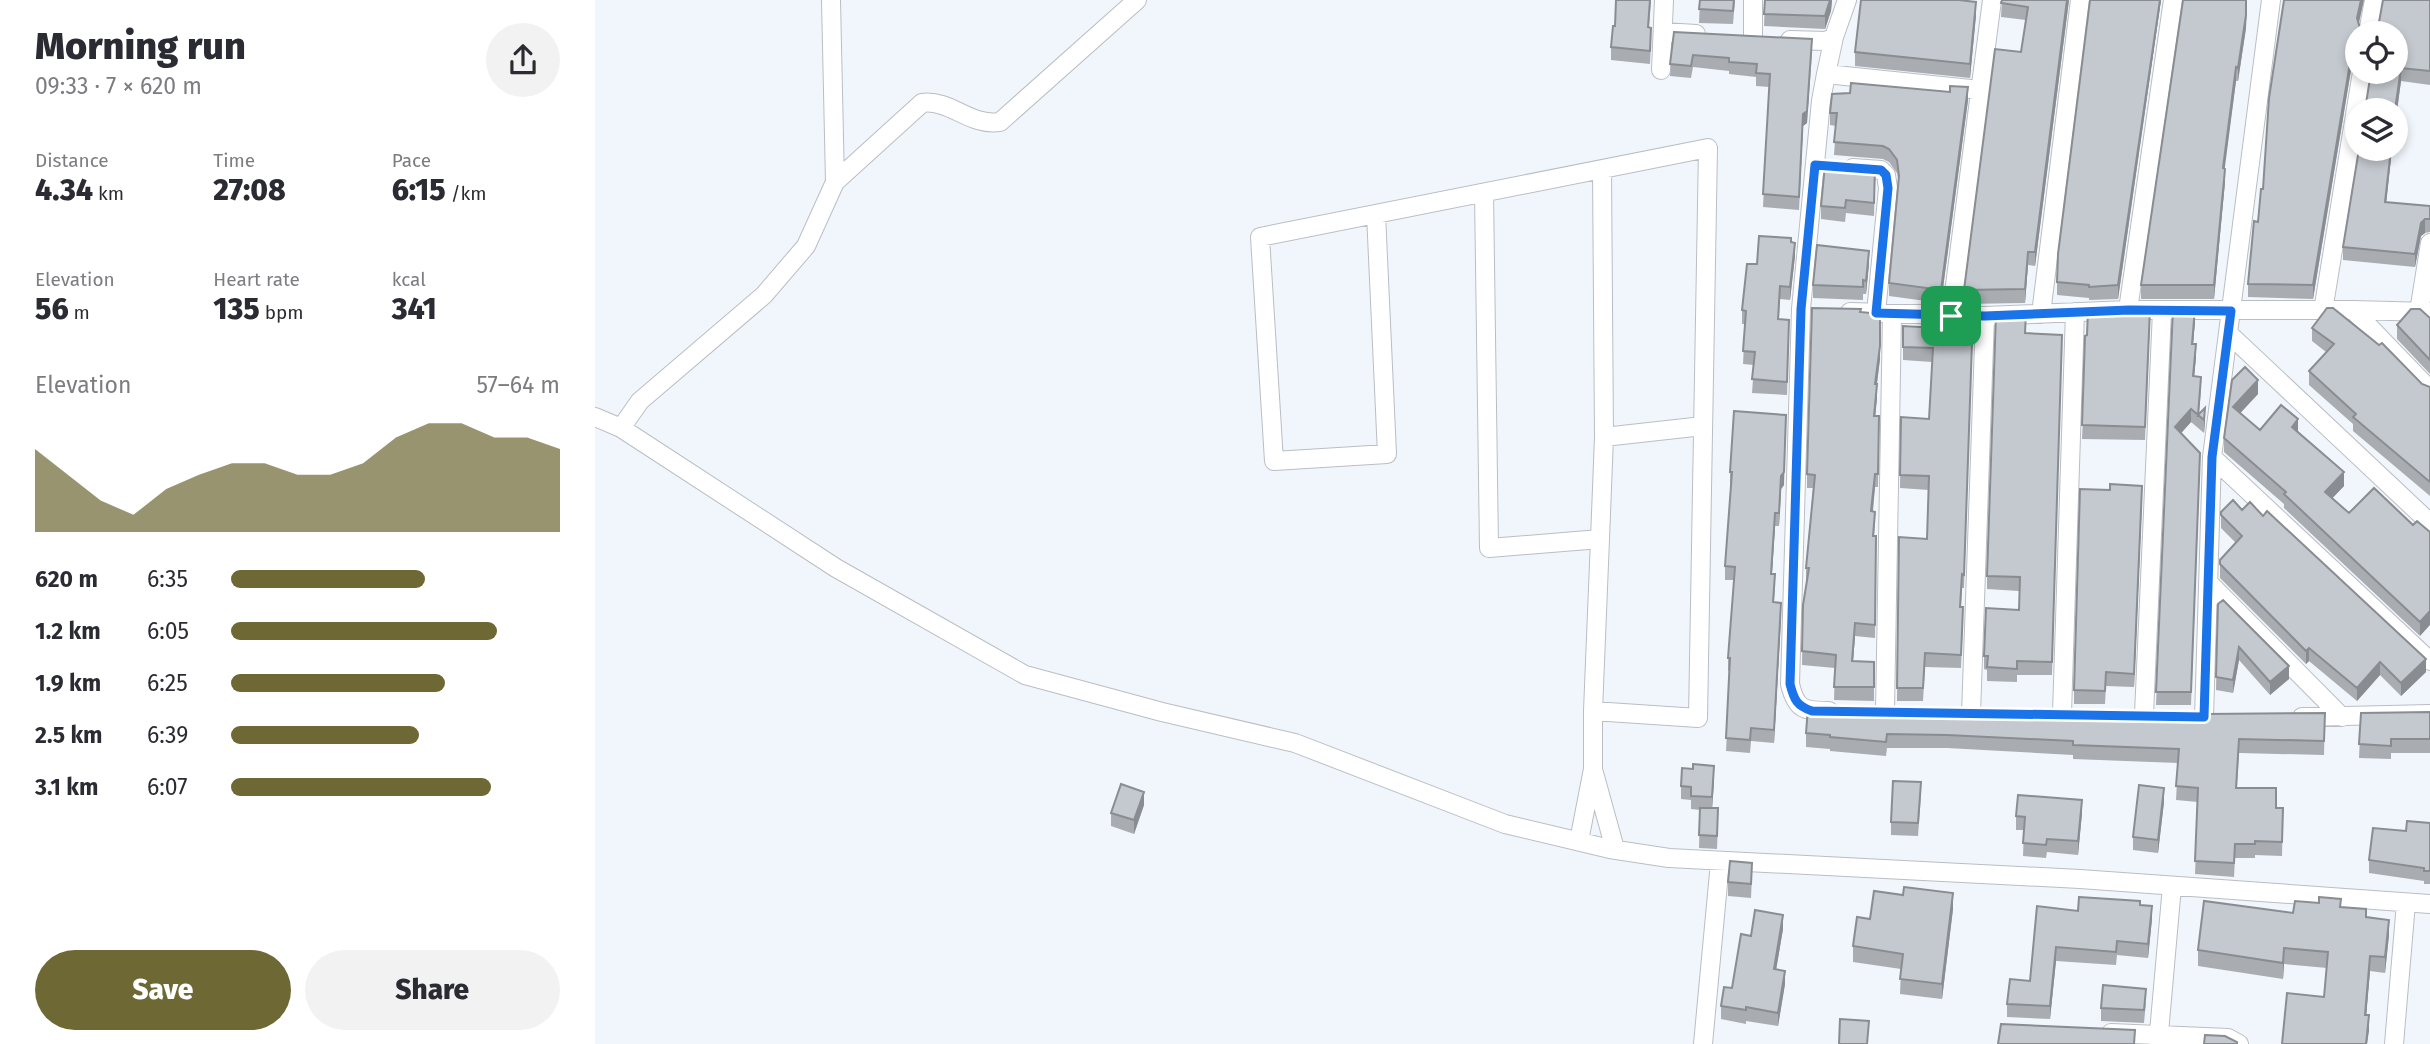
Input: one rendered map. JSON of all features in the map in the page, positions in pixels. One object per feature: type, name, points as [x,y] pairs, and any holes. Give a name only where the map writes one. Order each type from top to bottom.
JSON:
[{"type":"street","points":[[831,0],[835,182]]},
{"type":"street","points":[[621,428],[640,401],[764,295],[806,246],[835,182],[922,103],[934,101],[975,121],[1000,122],[1137,0]]},
{"type":"street","points":[[1661,70],[1664,0]]},
{"type":"street","points":[[1753,0],[1758,38],[1826,41],[1834,37]]},
{"type":"street","points":[[1847,0],[1834,37],[1826,74],[1828,166],[1807,309],[1790,684],[1793,697],[1799,706],[1812,711],[1849,711]]},
{"type":"street","points":[[1951,316],[1992,0]]},
{"type":"street","points":[[2042,314],[2080,0]]},
{"type":"street","points":[[2129,310],[2173,0]]},
{"type":"street","points":[[2205,717],[2212,457],[2271,0]]},
{"type":"street","points":[[2370,21],[2374,0]]},
{"type":"street","points":[[1663,32],[1711,35]]},
{"type":"street","points":[[1826,74],[1980,90]]},
{"type":"street","points":[[2323,311],[2360,84]]},
{"type":"street","points":[[1376,214],[1387,454],[1273,461],[1260,237],[1708,148],[1698,718],[1593,711]]},
{"type":"street","points":[[1828,166],[1881,170],[1886,175],[1888,188],[1884,314],[1885,711]]},
{"type":"street","points":[[1579,841],[1593,769],[1604,437],[1602,169]]},
{"type":"street","points":[[1484,193],[1489,548],[1600,539]]},
{"type":"street","points":[[1838,311],[1951,316],[2129,310],[2425,312],[2430,243]]},
{"type":"street","points":[[2353,310],[2430,390]]},
{"type":"street","points":[[2143,714],[2162,311]]},
{"type":"street","points":[[2063,713],[2075,312]]},
{"type":"street","points":[[1971,714],[1985,316]]},
{"type":"street","points":[[2228,333],[2430,523]]},
{"type":"street","points":[[595,417],[621,428],[836,568],[1025,675],[1161,712],[1295,743],[1505,824],[1615,849],[1669,858],[2172,886],[2430,904]]},
{"type":"street","points":[[1604,437],[1703,426]]},
{"type":"street","points":[[2212,457],[2430,661]]},
{"type":"street","points":[[2209,583],[2342,717]]},
{"type":"street","points":[[2287,717],[2430,714]]},
{"type":"street","points":[[1593,769],[1615,849]]},
{"type":"street","points":[[1703,1044],[1720,862]]},
{"type":"street","points":[[2159,1040],[2172,886]]},
{"type":"street","points":[[2394,1044],[2406,903]]},
{"type":"street","points":[[2099,1033],[2159,1040],[2228,1038],[2239,1044]]},
{"type":"building","points":[[1616,0],[1650,0],[1650,51],[1611,47]]},
{"type":"building","points":[[1700,0],[1734,0],[1733,11],[1699,9]]},
{"type":"building","points":[[1765,0],[1830,0],[1825,16],[1764,14]]},
{"type":"building","points":[[1861,0],[1976,2],[1970,64],[1855,52]]},
{"type":"building","points":[[2002,0],[2067,0],[2035,252],[2028,252],[2025,289],[1964,290],[1995,49],[2021,52],[2028,7],[2001,3]]},
{"type":"building","points":[[2090,0],[2160,0],[2118,285],[2089,287],[2057,282],[2058,254]]},
{"type":"building","points":[[2183,0],[2246,0],[2223,168],[2214,285],[2141,285]]},
{"type":"building","points":[[2284,0],[2361,0],[2358,21],[2345,21],[2346,84],[2313,285],[2248,284],[2254,221],[2258,222],[2263,189],[2269,98]]},
{"type":"building","points":[[2383,0],[2430,0],[2430,71],[2408,69],[2408,21],[2379,21]]},
{"type":"building","points":[[1674,32],[1812,39],[1807,111],[1803,114],[1799,197],[1763,194],[1770,74],[1756,73],[1757,64],[1729,62],[1729,58],[1693,55],[1691,66],[1670,64]]},
{"type":"building","points":[[1851,83],[1950,92],[1950,86],[1968,87],[1941,290],[1889,283],[1899,176],[1897,160],[1889,149],[1883,146],[1834,142],[1837,113],[1830,113],[1832,94],[1850,93]]},
{"type":"building","points":[[2369,84],[2399,84],[2397,98],[2367,98]]},
{"type":"building","points":[[2357,161],[2390,161],[2385,202],[2430,206],[2430,219],[2421,223],[2415,254],[2343,247]]},
{"type":"building","points":[[1825,165],[1875,168],[1874,203],[1846,200],[1845,208],[1821,206]]},
{"type":"building","points":[[1759,236],[1791,238],[1791,242],[1795,243],[1790,287],[1780,286],[1778,319],[1789,320],[1787,382],[1752,379],[1755,352],[1743,351],[1746,311],[1742,310],[1747,264],[1757,264]]},
{"type":"building","points":[[1817,245],[1869,251],[1863,287],[1813,285]]},
{"type":"building","points":[[1812,308],[1861,309],[1860,312],[1880,314],[1874,416],[1879,416],[1878,474],[1875,474],[1871,511],[1875,512],[1873,536],[1876,536],[1875,625],[1855,623],[1852,661],[1874,662],[1874,687],[1834,687],[1836,655],[1802,651],[1803,605],[1809,568],[1806,568],[1815,475],[1807,474]]},
{"type":"building","points":[[2150,308],[2145,427],[2082,425],[2088,310]]},
{"type":"building","points":[[2173,308],[2195,308],[2193,376],[2201,377],[2198,415],[2191,409],[2175,427],[2200,453],[2191,692],[2156,692]]},
{"type":"building","points":[[2327,308],[2333,308],[2379,345],[2382,343],[2422,384],[2430,387],[2430,482],[2353,417],[2356,414],[2309,371],[2334,344],[2312,328]]},
{"type":"building","points":[[2411,309],[2420,309],[2430,318],[2430,360],[2397,325]]},
{"type":"building","points":[[1937,312],[1973,314],[1964,575],[1962,574],[1960,607],[1963,607],[1961,655],[1925,653],[1923,688],[1897,688],[1899,537],[1927,539],[1929,476],[1900,475],[1901,417],[1929,419],[1933,348],[1903,347],[1903,326],[1937,328]]},
{"type":"building","points":[[2026,312],[2025,333],[2062,335],[2052,662],[2017,661],[2017,669],[1987,667],[1988,656],[1984,656],[1986,608],[2019,610],[2020,577],[1987,576],[1996,314]]},
{"type":"building","points":[[2245,367],[2258,380],[2233,407],[2260,430],[2281,405],[2298,419],[2292,427],[2344,472],[2325,492],[2349,513],[2374,488],[2413,525],[2417,521],[2430,532],[2430,611],[2420,622],[2284,494],[2286,492],[2224,438],[2232,380]]},
{"type":"building","points":[[2205,408],[2204,420],[2198,415]]},
{"type":"building","points":[[1734,411],[1786,415],[1784,472],[1781,476],[1779,513],[1775,513],[1771,574],[1775,574],[1773,602],[1781,603],[1774,730],[1751,728],[1750,740],[1726,738],[1728,658],[1735,567],[1725,566]]},
{"type":"building","points":[[2110,484],[2142,486],[2134,674],[2106,672],[2105,691],[2074,690],[2080,489],[2110,490]]},
{"type":"building","points":[[2233,500],[2242,510],[2250,502],[2263,516],[2267,511],[2426,659],[2401,683],[2380,662],[2357,688],[2309,648],[2306,651],[2220,564],[2220,560],[2242,536],[2221,515]]},
{"type":"building","points":[[2223,600],[2289,666],[2270,682],[2239,647],[2233,680],[2216,677],[2218,604]]},
{"type":"building","points":[[1808,707],[2204,714],[2325,713],[2324,741],[2239,739],[2236,788],[2276,788],[2276,808],[2283,808],[2282,842],[2255,841],[2255,844],[2235,844],[2234,863],[2195,861],[2198,788],[2176,786],[2179,749],[2073,745],[2073,741],[1947,735],[1887,734],[1886,742],[1830,737],[1806,733]]},
{"type":"building","points":[[2430,712],[2430,739],[2391,739],[2391,746],[2359,744],[2361,713]]},
{"type":"building","points":[[1693,764],[1714,766],[1712,797],[1691,796],[1691,787],[1681,786],[1682,768],[1693,769]]},
{"type":"building","points":[[1893,781],[1921,782],[1918,823],[1891,822]]},
{"type":"building","points":[[1121,784],[1144,792],[1134,820],[1111,813]]},
{"type":"building","points":[[2139,785],[2164,788],[2158,840],[2133,837]]},
{"type":"building","points":[[2018,795],[2082,800],[2078,841],[2047,839],[2046,845],[2023,843],[2025,817],[2016,816]]},
{"type":"building","points":[[1700,808],[1718,808],[1717,836],[1699,835]]},
{"type":"building","points":[[2407,821],[2430,823],[2430,871],[2369,860],[2373,828],[2406,831]]},
{"type":"building","points":[[1730,861],[1752,863],[1751,884],[1728,882]]},
{"type":"building","points":[[1904,887],[1953,893],[1942,984],[1900,979],[1903,954],[1853,946],[1857,917],[1870,919],[1874,891],[1903,895]]},
{"type":"building","points":[[2079,897],[2140,901],[2140,905],[2152,906],[2148,944],[2117,941],[2116,952],[2056,947],[2050,1006],[2007,1004],[2010,979],[2030,981],[2037,906],[2078,911]]},
{"type":"building","points":[[2319,897],[2341,899],[2340,907],[2366,909],[2366,917],[2389,920],[2385,957],[2370,956],[2365,1015],[2369,1015],[2366,1044],[2282,1044],[2287,993],[2324,997],[2328,952],[2284,948],[2283,963],[2198,950],[2204,901],[2293,913],[2295,901],[2319,903]]},
{"type":"building","points":[[1755,910],[1783,915],[1774,969],[1785,971],[1778,1013],[1721,1006],[1724,987],[1732,988],[1741,934],[1751,936]]},
{"type":"building","points":[[2103,985],[2146,989],[2144,1010],[2101,1008]]},
{"type":"building","points":[[1840,1019],[1869,1021],[1867,1044],[1839,1044]]},
{"type":"building","points":[[2001,1024],[2135,1030],[2134,1044],[1998,1044]]},
{"type":"building","points":[[2205,1035],[2225,1036],[2237,1044],[2204,1044]]},
{"type":"route","points":[[1815,165],[1881,170],[1886,175],[1888,188],[1876,313],[1951,316],[2129,310],[2231,311],[2212,457],[2204,717],[1812,711],[1799,706],[1793,697],[1790,684],[1801,309],[1815,165]]}]
